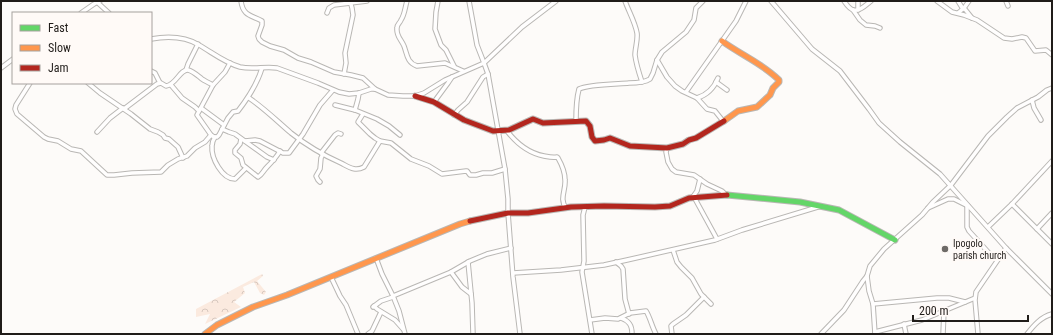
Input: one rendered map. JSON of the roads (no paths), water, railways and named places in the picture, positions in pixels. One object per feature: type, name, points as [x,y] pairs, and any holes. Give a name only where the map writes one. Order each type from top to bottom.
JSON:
[{"type":"street","points":[[242,1],[242,6],[245,12],[262,21],[258,36],[260,40],[270,46],[284,50],[298,58],[334,72],[363,78],[375,89],[388,95],[415,96],[434,102],[454,115],[471,123],[498,132],[514,129],[531,120],[550,124],[586,121],[589,124],[592,137],[595,141],[610,138],[626,145],[667,148],[682,144],[711,130],[738,111],[757,107],[770,95],[779,80],[755,61],[722,41]]},
{"type":"street","points":[[327,13],[332,6],[350,2],[367,1]]},
{"type":"street","points":[[407,1],[403,16],[397,28],[398,37],[403,45],[408,59],[417,66],[442,63],[448,64],[463,71]]},
{"type":"street","points":[[438,1],[435,29],[441,45],[446,50],[454,67]]},
{"type":"street","points":[[469,1],[477,44],[488,74],[505,169],[513,273],[520,334]]},
{"type":"street","points":[[415,96],[424,93],[440,82],[463,71],[484,63],[522,27],[556,1]]},
{"type":"street","points":[[625,1],[635,23],[637,39],[635,54],[642,82]]},
{"type":"street","points":[[576,121],[577,95],[579,89],[599,85],[647,81],[652,77],[657,60],[662,52],[678,40],[689,28],[694,20],[696,8],[703,1]]},
{"type":"street","points":[[686,92],[736,21],[746,1]]},
{"type":"street","points":[[771,1],[812,49],[840,71],[879,123],[900,142],[936,170],[1006,248],[1052,294]]},
{"type":"street","points":[[844,1],[866,25],[880,28]]},
{"type":"street","points":[[858,1],[858,10]]},
{"type":"street","points":[[853,10],[858,10],[871,1]]},
{"type":"street","points":[[937,1],[952,12],[972,18],[1004,38],[1026,38],[1035,51],[1046,50],[1052,55]]},
{"type":"street","points":[[958,1],[972,18]]},
{"type":"street","points":[[958,13],[964,9],[968,1]]},
{"type":"street","points":[[1006,1],[1008,6]]},
{"type":"street","points":[[82,12],[99,2],[108,12]]},
{"type":"street","points":[[344,74],[346,52],[353,15],[350,2]]},
{"type":"street","points":[[152,39],[173,37],[188,40],[198,44],[214,55],[230,63],[245,68],[277,68],[333,90],[349,94],[375,89]]},
{"type":"street","points":[[152,72],[155,73],[160,83],[166,86],[171,85],[182,72],[186,70],[198,44]]},
{"type":"street","points":[[1,68],[12,60]]},
{"type":"street","points":[[657,60],[670,81],[678,88],[697,98],[707,109],[715,111],[722,121]]},
{"type":"street","points":[[215,137],[211,135],[197,116],[213,85],[225,72],[230,63]]},
{"type":"street","points":[[246,168],[235,179],[231,179],[226,176],[217,164],[213,155],[212,144],[230,115],[233,112],[238,111],[248,98],[257,84],[262,68]]},
{"type":"street","points":[[186,70],[190,70],[213,85]]},
{"type":"street","points":[[454,115],[467,102],[483,77],[488,74]]},
{"type":"street","points":[[434,102],[452,77]]},
{"type":"street","points":[[697,98],[704,96],[717,80],[727,90]]},
{"type":"street","points":[[97,132],[110,118],[160,83]]},
{"type":"street","points":[[29,84],[16,105],[15,109],[17,114],[44,137],[58,141],[72,149],[83,152],[107,175],[114,176],[132,173],[161,172],[205,142],[211,135]]},
{"type":"street","points":[[89,84],[150,129],[163,134],[165,138],[177,146],[182,158]]},
{"type":"street","points":[[171,85],[182,98],[200,109],[231,133],[234,133],[267,157],[274,160]]},
{"type":"street","points":[[975,298],[922,320],[875,333],[873,304],[867,276],[870,266],[884,249],[922,215],[951,185],[988,136],[1017,108],[1052,88]]},
{"type":"street","points":[[280,151],[260,177],[254,175],[242,165],[241,158],[236,154],[235,150],[243,140],[252,140],[260,141],[280,151],[285,154],[289,153],[300,139],[320,105],[333,90]]},
{"type":"street","points":[[355,110],[359,93]]},
{"type":"street","points":[[248,98],[257,103],[270,116],[300,139],[322,153],[355,169],[364,167],[380,141]]},
{"type":"street","points":[[1032,100],[1037,115],[1041,120]]},
{"type":"street","points":[[335,105],[355,110],[382,121],[400,135]]},
{"type":"street","points":[[363,114],[358,122],[370,134],[380,141],[391,143],[415,161],[444,174],[467,171],[470,175],[474,176],[483,172],[492,173],[505,169]]},
{"type":"street","points":[[507,131],[525,149],[537,154],[558,158],[565,178],[562,196],[566,208]]},
{"type":"street","points":[[320,182],[316,176],[320,169],[322,153],[335,135],[338,133],[341,134]]},
{"type":"street","points":[[667,148],[667,158],[672,169],[676,172],[693,175],[722,191],[726,195]]},
{"type":"street","points":[[988,227],[1012,204],[1052,161]]},
{"type":"street","points":[[693,197],[697,191],[700,179]]},
{"type":"street","points":[[205,334],[217,325],[253,307],[287,296],[460,224],[508,213],[528,213],[566,208],[604,206],[670,206],[693,197],[726,195],[800,202],[844,212],[895,240]]},
{"type":"street","points":[[693,197],[717,239]]},
{"type":"street","points":[[927,209],[948,199],[954,199],[968,206]]},
{"type":"street","points":[[1012,204],[1052,244]]},
{"type":"street","points":[[513,273],[583,267],[616,262],[673,250],[717,239],[821,206]]},
{"type":"street","points":[[968,206],[967,227],[969,231],[997,260]]},
{"type":"street","points":[[585,207],[583,215],[584,250],[582,272],[592,334]]},
{"type":"street","points":[[1037,229],[1052,213]]},
{"type":"street","points":[[405,333],[394,320],[373,307],[381,301],[451,272],[468,262],[487,254],[511,248]]},
{"type":"street","points":[[978,334],[975,298],[976,292],[1006,248]]},
{"type":"street","points":[[673,250],[677,262],[692,278],[704,297],[711,304]]},
{"type":"street","points":[[376,258],[384,281],[393,296],[399,311],[405,333]]},
{"type":"street","points":[[468,262],[473,334]]},
{"type":"street","points":[[616,262],[623,269],[625,299],[629,314]]},
{"type":"street","points":[[451,272],[462,287],[470,294]]},
{"type":"street","points":[[821,334],[844,310],[867,276]]},
{"type":"street","points":[[331,277],[346,305],[358,334]]},
{"type":"street","points":[[672,334],[671,326],[686,315],[704,297]]},
{"type":"street","points":[[873,304],[937,298],[949,298],[965,302]]},
{"type":"street","points":[[943,334],[944,310]]},
{"type":"street","points":[[590,320],[621,318],[629,314],[646,311],[656,334]]},
{"type":"street","points":[[368,334],[372,331],[381,312]]},
{"type":"street","points":[[1027,334],[1039,320],[1052,314]]},
{"type":"street","points":[[621,318],[630,324],[632,334]]},
{"type":"street","points":[[904,324],[906,334]]},
{"type":"place","name":"Ipogolo parish church","points":[[945,249]]}]
